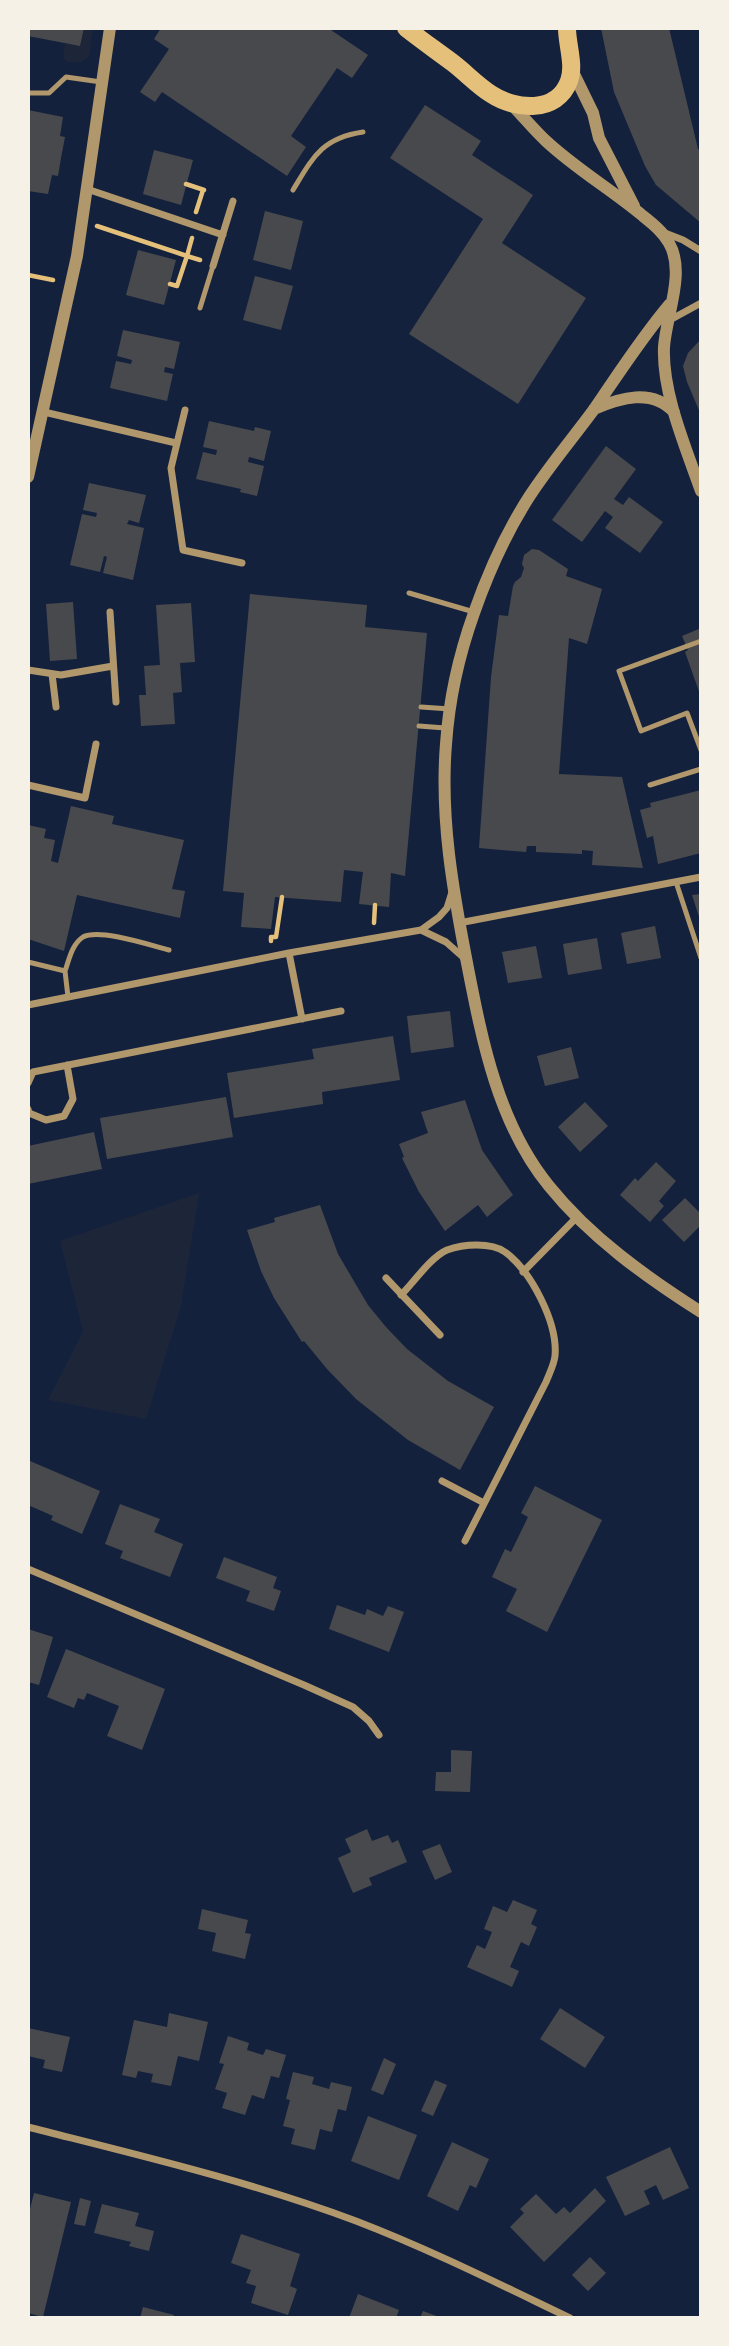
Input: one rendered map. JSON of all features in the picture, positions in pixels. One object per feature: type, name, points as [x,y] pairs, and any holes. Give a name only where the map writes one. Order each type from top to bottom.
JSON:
[{"type":"main road","points":[[405,28],[491,94],[509,103],[524,106],[549,103],[558,98],[570,80],[567,28]]},
{"type":"street","points":[[28,477],[71,284],[110,28]]},
{"type":"street","points":[[571,69],[593,113],[599,138],[636,210]]},
{"type":"street","points":[[509,103],[545,141],[636,210],[661,231],[669,243],[674,256],[675,277],[665,360],[675,413],[701,491]]},
{"type":"street","points":[[87,189],[223,235]]},
{"type":"street","points":[[213,266],[233,201]]},
{"type":"street","points":[[661,231],[701,251]]},
{"type":"street","points":[[668,321],[701,303]]},
{"type":"street","points":[[670,304],[528,498],[505,541],[474,612],[459,663],[446,740],[445,795],[453,891],[467,963],[493,1074],[517,1137],[548,1185],[577,1217],[660,1285],[701,1311]]},
{"type":"street","points":[[593,409],[618,399],[639,397],[660,401],[675,413]]},
{"type":"street","points":[[185,410],[171,468],[183,550],[242,563]]},
{"type":"street","points":[[44,412],[177,443]]},
{"type":"street","points":[[110,612],[116,702]]},
{"type":"street","points":[[28,670],[52,674],[113,666]]},
{"type":"street","points":[[52,674],[56,706]]},
{"type":"street","points":[[28,785],[85,798],[96,744]]},
{"type":"street","points":[[459,923],[701,877]]},
{"type":"street","points":[[28,1005],[289,953],[421,930],[447,908],[453,891]]},
{"type":"street","points":[[421,930],[446,942],[460,953],[467,963]]},
{"type":"street","points":[[289,953],[302,1019]]},
{"type":"street","points":[[28,1083],[33,1072],[341,1011]]},
{"type":"street","points":[[28,1109],[29,1113],[46,1119],[64,1116],[73,1098],[67,1065]]},
{"type":"street","points":[[523,1272],[577,1217]]},
{"type":"street","points":[[401,1295],[444,1251],[481,1245],[504,1252],[538,1292],[548,1315],[555,1357],[546,1382],[465,1541]]},
{"type":"street","points":[[386,1278],[440,1335]]},
{"type":"street","points":[[442,1481],[484,1503]]},
{"type":"street","points":[[28,1569],[353,1707],[369,1721],[379,1735]]},
{"type":"street","points":[[28,2127],[230,2178],[357,2221],[491,2280],[569,2318]]},
{"type":"lane","points":[[28,93],[49,93],[66,76],[101,82]]},
{"type":"lane","points":[[293,190],[321,149],[334,140],[363,132]]},
{"type":"lane","points":[[200,307],[213,266]]},
{"type":"lane","points":[[409,593],[474,612]]},
{"type":"lane","points":[[701,641],[619,671],[641,731],[687,713],[701,750]]},
{"type":"lane","points":[[421,707],[450,709]]},
{"type":"lane","points":[[419,726],[448,728]]},
{"type":"lane","points":[[649,785],[701,769]]},
{"type":"lane","points":[[676,882],[701,958]]},
{"type":"lane","points":[[68,997],[65,971],[80,938],[94,933],[169,950]]},
{"type":"lane","points":[[28,962],[65,971]]},
{"type":"path","points":[[185,208],[196,212],[204,190],[186,184]]},
{"type":"path","points":[[96,226],[205,261]]},
{"type":"path","points":[[170,284],[177,286],[193,237]]},
{"type":"path","points":[[28,275],[71,284]]},
{"type":"path","points":[[270,949],[271,937],[276,937],[282,897]]},
{"type":"path","points":[[373,930],[375,905]]},
{"type":"shaded area","points":[[84,28],[93,28],[89,57],[81,62],[67,62],[63,57],[65,43],[80,46]]},
{"type":"shaded area","points":[[199,1193],[181,1306],[146,1419],[48,1400],[83,1331],[60,1241]]},
{"type":"building","points":[[28,28],[84,28],[80,46],[28,36]]},
{"type":"building","points":[[161,28],[328,28],[368,55],[352,78],[337,68],[291,136],[306,147],[287,176],[162,92],[155,102],[140,92],[169,49],[154,39]]},
{"type":"building","points":[[601,28],[669,28],[698,149],[701,151],[701,223],[656,185],[645,166],[614,92]]},
{"type":"building","points":[[425,105],[481,141],[472,155],[533,195],[502,243],[586,298],[518,404],[409,334],[483,219],[390,158]]},
{"type":"building","points":[[28,110],[63,117],[60,136],[65,137],[58,176],[52,175],[48,194],[28,191]]},
{"type":"building","points":[[154,150],[193,160],[181,205],[143,194]]},
{"type":"building","points":[[265,211],[303,221],[291,270],[253,260]]},
{"type":"building","points":[[138,250],[176,260],[164,305],[126,295]]},
{"type":"building","points":[[255,276],[293,286],[281,330],[243,320]]},
{"type":"building","points":[[123,330],[180,342],[174,369],[165,367],[164,372],[173,374],[167,401],[110,388],[116,361],[131,364],[132,360],[117,356]]},
{"type":"building","points":[[701,339],[701,415],[683,366],[688,353]]},
{"type":"building","points":[[209,421],[254,431],[255,427],[271,431],[264,461],[249,457],[248,462],[264,466],[257,496],[240,492],[241,489],[196,479],[203,452],[216,455],[217,450],[203,447]]},
{"type":"building","points":[[606,446],[636,469],[614,499],[623,505],[629,497],[663,522],[640,553],[605,528],[613,517],[605,511],[582,542],[552,520]]},
{"type":"building","points":[[89,483],[146,495],[139,523],[129,520],[127,524],[144,528],[133,580],[103,573],[107,557],[104,556],[100,572],[70,565],[82,514],[96,517],[97,513],[83,510]]},
{"type":"building","points":[[532,549],[539,550],[568,569],[566,576],[602,589],[587,644],[569,638],[559,774],[622,777],[643,868],[592,865],[593,851],[582,850],[582,854],[536,852],[536,846],[527,846],[526,852],[479,848],[491,677],[499,615],[508,616],[513,586],[521,577],[524,568],[524,555]]},
{"type":"building","points":[[250,594],[367,605],[365,627],[427,633],[405,876],[391,873],[389,907],[359,904],[363,872],[344,870],[341,902],[275,897],[271,929],[241,927],[244,893],[223,891]]},
{"type":"building","points":[[73,602],[77,659],[50,661],[46,604]]},
{"type":"building","points":[[191,603],[195,662],[180,663],[182,692],[173,693],[175,724],[141,726],[139,695],[146,695],[144,666],[160,665],[156,605]]},
{"type":"building","points":[[701,628],[701,697],[682,636]]},
{"type":"building","points":[[701,790],[701,853],[658,864],[653,836],[647,838],[640,810],[651,807],[650,803]]},
{"type":"building","points":[[71,806],[114,816],[112,824],[184,840],[172,889],[185,891],[180,918],[77,895],[64,951],[28,939],[28,825],[46,829],[44,838],[55,840],[51,861],[58,863]]},
{"type":"building","points":[[701,894],[701,920],[700,920],[692,895]]},
{"type":"building","points":[[655,926],[661,958],[627,964],[621,933]]},
{"type":"building","points":[[597,938],[602,969],[568,975],[563,944]]},
{"type":"building","points":[[536,946],[542,978],[508,983],[502,952]]},
{"type":"building","points":[[450,1011],[454,1047],[411,1053],[407,1016]]},
{"type":"building","points":[[393,1036],[400,1080],[322,1092],[323,1104],[234,1118],[227,1073],[314,1059],[312,1049]]},
{"type":"building","points":[[571,1047],[579,1078],[545,1086],[537,1056]]},
{"type":"building","points":[[226,1097],[233,1137],[107,1159],[100,1118]]},
{"type":"building","points":[[465,1100],[482,1150],[513,1195],[487,1217],[478,1205],[445,1231],[419,1192],[402,1158],[404,1157],[399,1144],[428,1133],[421,1112]]},
{"type":"building","points":[[585,1102],[608,1126],[580,1152],[558,1127]]},
{"type":"building","points":[[94,1132],[102,1169],[28,1184],[28,1146]]},
{"type":"building","points":[[656,1162],[676,1181],[659,1201],[664,1206],[650,1222],[620,1195],[635,1178],[638,1181]]},
{"type":"building","points":[[685,1198],[701,1214],[701,1225],[684,1242],[662,1220]]},
{"type":"building","points":[[320,1205],[338,1254],[368,1305],[386,1327],[407,1349],[448,1381],[494,1407],[460,1470],[408,1440],[356,1399],[304,1341],[302,1342],[274,1298],[261,1271],[247,1230],[275,1222],[274,1218]]},
{"type":"building","points":[[30,1461],[100,1491],[82,1534],[51,1520],[53,1516],[28,1505]]},
{"type":"building","points":[[535,1486],[602,1520],[547,1632],[506,1611],[517,1589],[492,1577],[505,1549],[511,1552],[528,1517],[521,1513]]},
{"type":"building","points":[[120,1504],[160,1519],[154,1532],[183,1544],[170,1577],[120,1558],[123,1551],[105,1544]]},
{"type":"building","points":[[224,1557],[277,1577],[273,1588],[281,1591],[274,1611],[246,1601],[250,1591],[216,1578]]},
{"type":"building","points":[[337,1605],[365,1615],[367,1609],[383,1616],[388,1606],[404,1612],[389,1652],[329,1629]]},
{"type":"building","points":[[28,1629],[53,1637],[39,1685],[28,1682]]},
{"type":"building","points":[[66,1649],[165,1689],[142,1750],[107,1736],[119,1706],[87,1693],[84,1700],[78,1698],[74,1708],[47,1697]]},
{"type":"building","points":[[451,1750],[472,1751],[470,1792],[435,1791],[436,1772],[451,1772]]},
{"type":"building","points":[[367,1829],[372,1841],[388,1835],[392,1843],[398,1840],[407,1862],[369,1878],[372,1885],[353,1893],[338,1858],[351,1852],[345,1839]]},
{"type":"building","points":[[440,1844],[452,1872],[435,1880],[422,1851]]},
{"type":"building","points":[[513,1900],[537,1910],[531,1924],[537,1927],[529,1946],[521,1942],[510,1967],[519,1971],[512,1987],[467,1967],[477,1945],[485,1949],[492,1932],[484,1929],[493,1906],[507,1912]]},
{"type":"building","points":[[202,1909],[248,1920],[245,1933],[251,1934],[245,1959],[212,1951],[216,1933],[198,1929]]},
{"type":"building","points":[[560,2008],[605,2037],[585,2068],[540,2039]]},
{"type":"building","points":[[169,2013],[208,2022],[199,2061],[178,2056],[171,2086],[151,2082],[153,2074],[138,2071],[136,2078],[122,2075],[134,2020],[167,2027]]},
{"type":"building","points":[[28,2028],[70,2037],[62,2072],[43,2068],[45,2060],[28,2056]]},
{"type":"building","points":[[228,2036],[249,2043],[247,2050],[263,2055],[266,2049],[286,2055],[279,2078],[271,2076],[264,2099],[252,2095],[245,2115],[222,2108],[227,2093],[215,2089],[224,2064],[219,2063]]},
{"type":"building","points":[[384,2058],[396,2064],[383,2095],[371,2090]]},
{"type":"building","points":[[293,2072],[314,2077],[312,2084],[329,2089],[331,2082],[352,2087],[346,2111],[338,2109],[332,2132],[320,2129],[315,2150],[291,2144],[295,2129],[283,2126],[290,2100],[286,2099]]},
{"type":"building","points":[[435,2080],[447,2085],[433,2116],[421,2111]]},
{"type":"building","points":[[368,2116],[417,2135],[399,2180],[351,2161]]},
{"type":"building","points":[[452,2142],[489,2159],[476,2188],[470,2185],[458,2211],[427,2196]]},
{"type":"building","points":[[670,2147],[689,2188],[663,2200],[656,2185],[644,2191],[650,2204],[625,2216],[606,2177]]},
{"type":"building","points":[[595,2188],[606,2201],[544,2262],[510,2227],[524,2213],[520,2209],[536,2194],[556,2214],[564,2207],[570,2213]]},
{"type":"building","points":[[34,2193],[71,2202],[43,2317],[28,2313],[28,2217]]},
{"type":"building","points":[[80,2198],[91,2201],[85,2226],[74,2224]]},
{"type":"building","points":[[102,2204],[139,2213],[135,2226],[154,2231],[149,2251],[129,2246],[131,2242],[94,2233]]},
{"type":"building","points":[[241,2234],[300,2254],[290,2286],[297,2289],[288,2315],[251,2303],[256,2286],[246,2283],[251,2270],[231,2263]]},
{"type":"building","points":[[590,2257],[606,2273],[588,2291],[572,2275]]},
{"type":"building","points":[[358,2294],[399,2310],[396,2318],[349,2318]]},
{"type":"building","points":[[143,2307],[174,2315],[173,2318],[140,2318]]},
{"type":"building","points":[[423,2311],[442,2318],[420,2318]]}]
